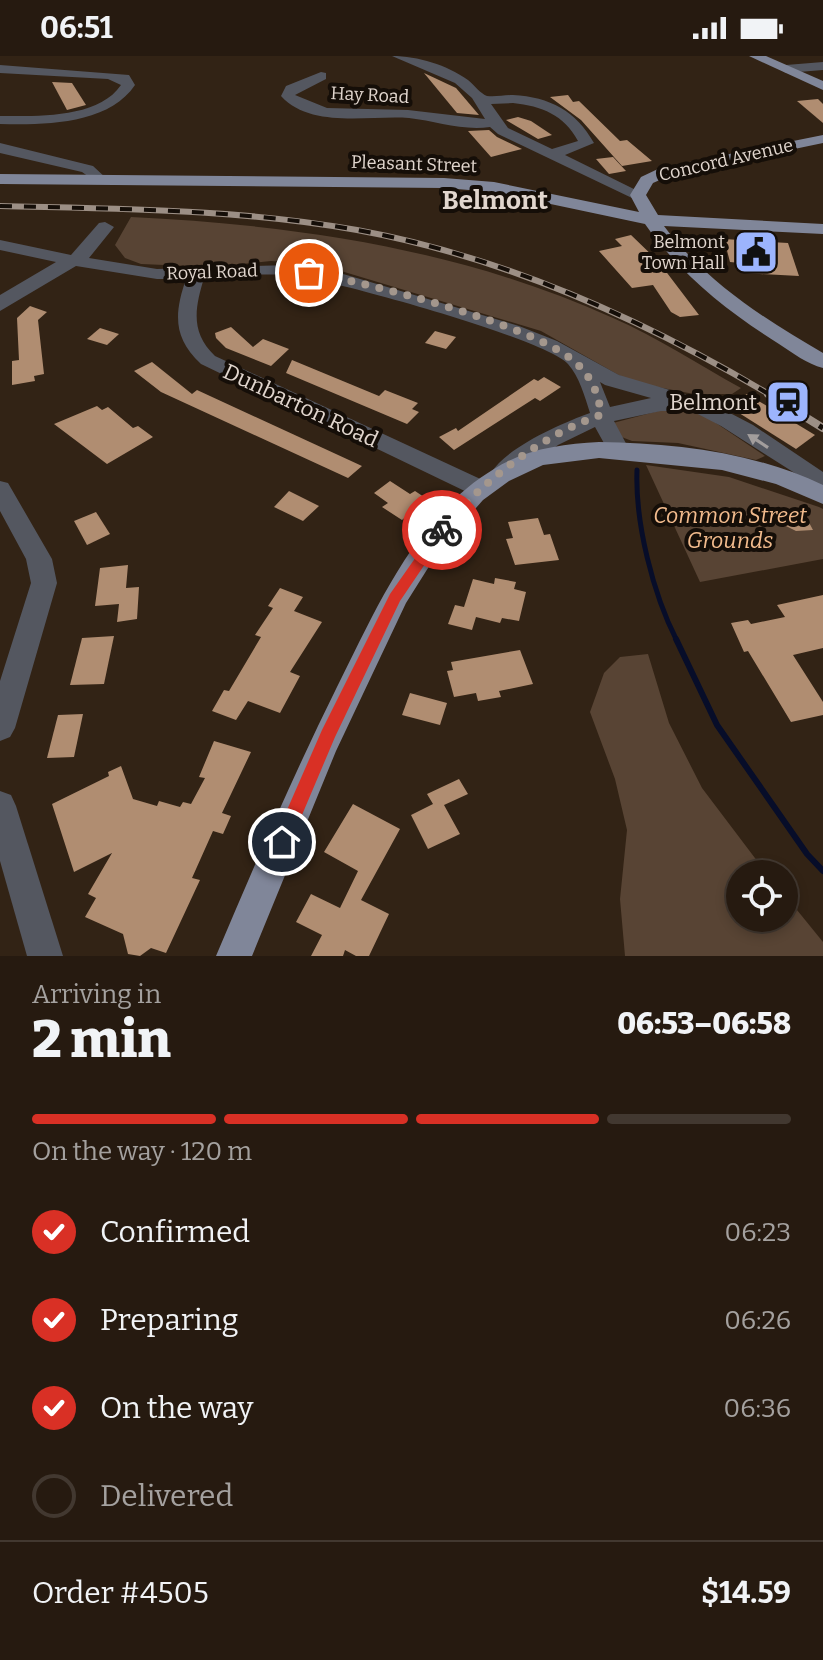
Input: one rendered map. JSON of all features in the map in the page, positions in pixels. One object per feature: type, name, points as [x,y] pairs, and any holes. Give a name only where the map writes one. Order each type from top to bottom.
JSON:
[{"type":"main road","points":[[755,56],[823,86]]},
{"type":"main road","name":"Concord Avenue","points":[[638,195],[647,180],[666,171],[823,139]]},
{"type":"main road","name":"Pleasant Street","points":[[0,179],[452,183],[505,189],[652,220],[823,229]]},
{"type":"main road","name":"Concord Avenue","points":[[569,203],[638,195]]},
{"type":"main road","name":"Concord Avenue","points":[[638,195],[652,220],[694,273],[717,295],[823,362]]},
{"type":"main road","points":[[234,956],[322,748],[395,598],[423,554],[492,481],[565,452],[618,449],[687,455],[731,465],[823,495]]},
{"type":"street","points":[[398,56],[460,79],[482,100],[494,122],[507,133],[638,195]]},
{"type":"street","points":[[786,69],[823,66]]},
{"type":"street","points":[[0,69],[108,75],[124,78],[128,85],[123,96],[106,106],[32,119],[0,120]]},
{"type":"street","name":"Hay Road","points":[[321,76],[295,87],[288,96],[294,102],[324,111],[409,114],[463,124],[494,122]]},
{"type":"street","points":[[482,100],[529,99],[563,113],[587,143],[554,153]]},
{"type":"street","points":[[0,148],[87,169],[99,179]]},
{"type":"street","points":[[0,305],[17,290],[76,259],[91,247],[105,227]]},
{"type":"street","name":"Royal Road","points":[[0,245],[120,270],[196,275],[291,270],[327,275],[512,330],[550,345],[574,361],[626,386],[690,403],[717,415],[823,483]]},
{"type":"street","name":"Dunbarton Road","points":[[196,275],[185,308],[185,328],[192,345],[208,360],[492,481]]},
{"type":"street","name":"Royal Road","points":[[574,361],[593,383],[606,433],[618,449]]},
{"type":"street","points":[[492,481],[555,434],[601,415],[648,406],[690,403]]},
{"type":"street","points":[[0,728],[44,583],[39,559],[4,501]]},
{"type":"street","points":[[0,806],[45,956]]},
{"type":"green space","points":[[131,217],[316,234],[437,258],[497,274],[555,294],[629,326],[741,388],[732,394],[694,394],[631,382],[541,331],[321,265],[271,261],[212,267],[141,264],[125,258],[115,245]]},
{"type":"green space","points":[[687,409],[701,413],[765,456],[756,460],[678,443],[632,441],[619,436],[613,423],[662,410]]},
{"type":"green space","name":"Common Street Grounds","points":[[646,465],[729,477],[823,509],[823,559],[700,582]]},
{"type":"green space","points":[[648,654],[669,723],[702,788],[756,860],[726,860],[726,932],[798,932],[798,911],[823,942],[823,956],[625,956],[620,899],[627,830],[615,779],[590,712],[604,673],[620,657]]},
{"type":"building","points":[[424,73],[456,88],[479,115],[457,113]]},
{"type":"building","points":[[52,82],[72,83],[86,105],[67,110]]},
{"type":"building","points":[[568,95],[573,102],[579,101],[620,141],[627,140],[652,161],[622,166],[581,120],[550,97]]},
{"type":"building","points":[[818,99],[823,104],[823,123],[797,101]]},
{"type":"building","points":[[518,117],[531,121],[552,135],[538,139],[506,120]]},
{"type":"building","points":[[489,130],[522,149],[491,157],[468,131]]},
{"type":"building","points":[[613,157],[626,171],[609,174],[596,159]]},
{"type":"building","points":[[631,235],[658,261],[699,315],[680,317],[671,312],[653,285],[632,288],[599,251],[622,246],[615,239]]},
{"type":"building","name":"Belmont Town Hall","points":[[724,239],[788,243],[799,276],[743,273],[740,263],[730,262]]},
{"type":"building","points":[[30,306],[47,312],[38,320],[44,374],[34,376],[35,381],[12,385],[12,361],[19,360],[17,318]]},
{"type":"building","points":[[231,327],[253,347],[263,339],[289,349],[271,366],[226,348],[216,338],[215,333]]},
{"type":"building","points":[[100,328],[119,334],[107,345],[87,339]]},
{"type":"building","points":[[435,331],[456,337],[446,349],[425,343]]},
{"type":"building","points":[[292,360],[379,396],[385,390],[418,403],[412,409],[419,412],[407,424],[286,373]]},
{"type":"building","points":[[152,362],[192,394],[197,390],[362,466],[348,478],[161,392],[134,371]]},
{"type":"building","points":[[544,377],[561,387],[540,401],[535,398],[454,450],[439,437],[456,428],[458,431],[534,379],[538,381]]},
{"type":"building","points":[[747,394],[815,435],[796,449],[728,406]]},
{"type":"building","points":[[97,406],[102,410],[108,407],[133,428],[138,426],[153,437],[107,464],[54,424]]},
{"type":"building","points":[[390,481],[410,494],[415,491],[427,499],[402,520],[382,507],[388,503],[374,493]]},
{"type":"building","points":[[289,491],[319,506],[303,521],[274,507]]},
{"type":"building","points":[[96,512],[110,534],[87,545],[74,521]]},
{"type":"building","points":[[796,512],[806,517],[813,530],[796,531],[786,526],[779,513]]},
{"type":"building","points":[[538,518],[544,535],[550,534],[559,560],[515,565],[506,539],[513,538],[508,522]]},
{"type":"building","points":[[128,565],[126,588],[139,587],[137,619],[117,622],[119,604],[95,606],[100,568]]},
{"type":"building","points":[[495,578],[516,582],[514,589],[526,592],[519,621],[502,618],[500,623],[476,617],[472,630],[448,624],[455,605],[464,607],[473,579],[494,584]]},
{"type":"building","points":[[280,588],[303,597],[294,611],[322,622],[290,672],[300,676],[280,713],[248,701],[236,720],[212,711],[224,690],[229,691],[261,637],[255,635],[273,608],[268,606]]},
{"type":"building","points":[[823,595],[823,648],[793,655],[823,702],[823,715],[791,722],[748,651],[744,652],[731,623],[748,620],[751,624],[785,617],[777,605]]},
{"type":"building","points":[[114,636],[104,684],[70,685],[82,638]]},
{"type":"building","points":[[520,650],[533,684],[499,691],[501,697],[478,701],[476,693],[454,697],[447,671],[453,670],[451,662]]},
{"type":"building","points":[[410,693],[447,703],[440,725],[402,715]]},
{"type":"building","points":[[83,714],[74,757],[47,758],[58,715]]},
{"type":"building","points":[[214,741],[251,752],[222,813],[231,816],[223,834],[213,831],[192,878],[200,880],[166,953],[151,948],[140,956],[128,954],[123,934],[85,917],[96,898],[88,894],[112,853],[74,872],[52,804],[109,776],[108,772],[121,766],[133,799],[157,806],[159,801],[180,807],[183,802],[191,804],[205,778],[199,777]]},
{"type":"building","points":[[459,779],[468,794],[444,805],[460,834],[428,849],[411,815],[433,804],[427,794]]},
{"type":"building","points":[[353,804],[400,829],[361,900],[389,914],[369,956],[356,956],[345,950],[343,956],[311,956],[322,935],[296,922],[311,894],[340,908],[358,871],[324,852]]},
{"type":"waterway","points":[[637,470],[639,512],[647,558],[660,602],[677,641]]},
{"type":"waterway","points":[[676,639],[717,725],[807,854],[823,871]]},
{"type":"railway","points":[[0,206],[179,211],[269,218],[357,230],[412,242],[466,256],[572,294],[674,341],[772,396]]},
{"type":"railway","points":[[768,394],[823,428]]},
{"type":"way so far","points":[[309,273],[406,296],[539,339],[574,361],[593,383],[601,415],[569,427],[542,442],[481,489],[442,530]]},
{"type":"place","name":"Belmont Town Hall","points":[[756,252]]},
{"type":"place","name":"Belmont","points":[[788,402]]},
{"type":"district","name":"Belmont","points":[[495,200]]},
{"type":"route","points":[[282,842],[328,735],[395,598],[442,530]]}]
